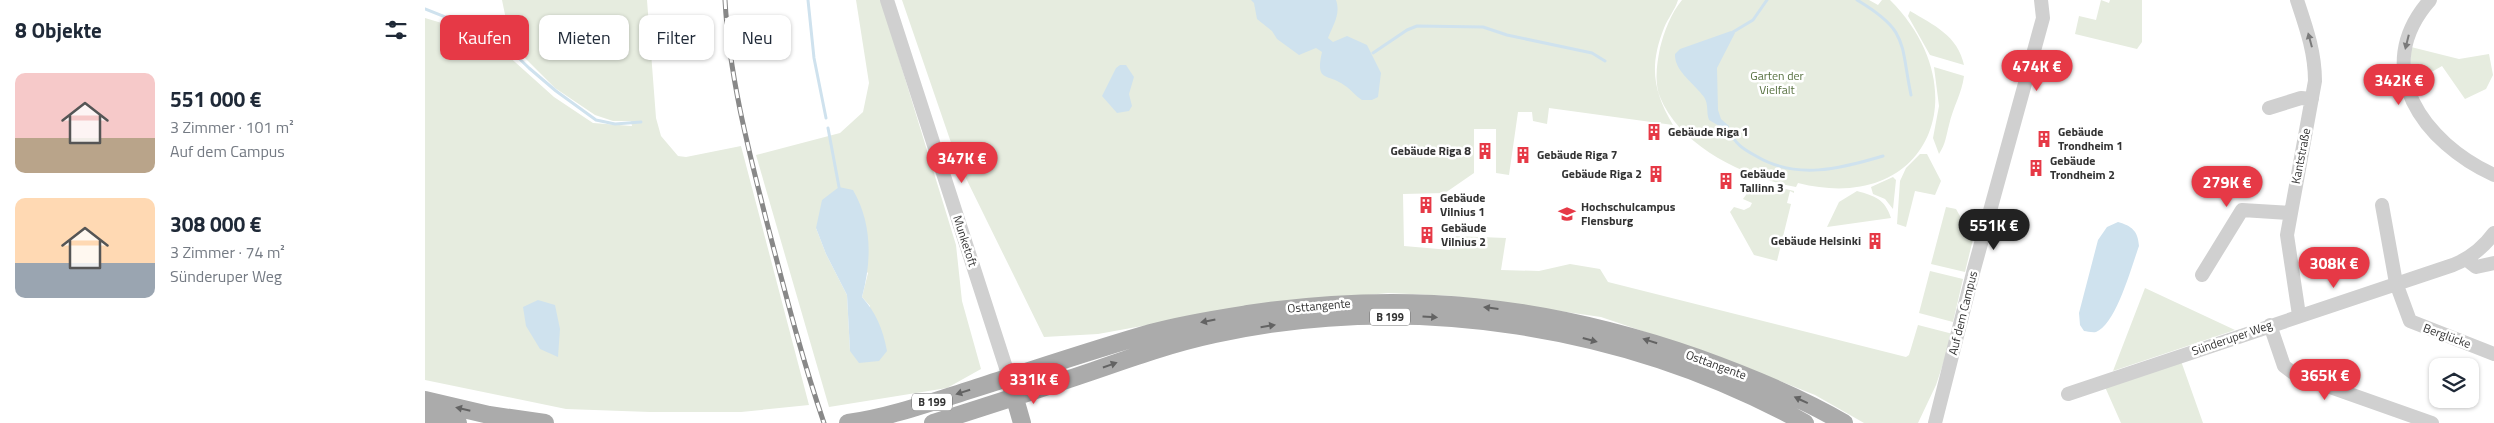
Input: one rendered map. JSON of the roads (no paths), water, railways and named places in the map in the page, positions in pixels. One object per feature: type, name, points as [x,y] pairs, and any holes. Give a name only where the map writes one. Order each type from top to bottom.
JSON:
[{"type":"main road","name":"Osttangente","points":[[848,423],[904,411],[1155,332],[1213,320],[1339,304],[1419,302],[1490,307],[1568,320],[1645,339],[1771,385],[1815,406],[1844,423]]},
{"type":"main road","name":"Osttangente","points":[[933,423],[1159,348],[1215,334],[1339,318],[1418,316],[1488,321],[1565,334],[1641,354],[1716,379],[1805,423]]},
{"type":"main road","name":"Munketoft","points":[[1009,377],[1023,423]]},
{"type":"main road","points":[[425,400],[489,415],[545,423]]},
{"type":"main road","points":[[425,415],[458,423]]},
{"type":"street","name":"Munketoft","points":[[887,0],[1009,377]]},
{"type":"street","name":"Auf dem Campus","points":[[1935,423],[1974,269],[2043,18],[2041,0]]},
{"type":"street","name":"Kantstraße","points":[[2297,0],[2313,52],[2315,81],[2287,236],[2299,315]]},
{"type":"street","points":[[2430,0],[2411,28],[2405,45],[2404,75],[2408,92],[2421,117],[2445,143],[2494,175]]},
{"type":"street","points":[[2269,108],[2301,98],[2312,99]]},
{"type":"street","points":[[2382,205],[2397,284]]},
{"type":"street","points":[[2202,275],[2243,210],[2290,213]]},
{"type":"street","name":"Sünderuper Weg","points":[[2067,394],[2467,260],[2487,243],[2494,233]]},
{"type":"street","name":"Sünderuper Weg","points":[[2467,260],[2476,267],[2494,263]]},
{"type":"street","name":"Berglücke","points":[[2397,284],[2407,316],[2415,325],[2494,354]]},
{"type":"street","points":[[2270,325],[2284,366],[2295,375],[2432,423]]},
{"type":"water","points":[[1251,0],[1336,0],[1337,15],[1328,38],[1333,42],[1347,36],[1367,45],[1381,73],[1378,97],[1372,100],[1362,100],[1338,81],[1324,76],[1320,69],[1322,52],[1316,48],[1299,55],[1277,39],[1272,31],[1257,19],[1254,3]]},
{"type":"water","points":[[1731,31],[1735,33],[1717,68],[1718,110],[1721,119],[1729,126],[1729,130],[1726,130],[1709,120],[1706,100],[1681,72],[1675,54],[1680,49]]},
{"type":"water","points":[[1120,65],[1126,65],[1134,77],[1129,94],[1132,106],[1129,111],[1117,113],[1102,96],[1116,68]]},
{"type":"water","points":[[839,187],[853,190],[864,215],[869,256],[862,297],[875,315],[887,351],[879,361],[859,363],[850,351],[847,295],[826,254],[816,228],[822,200]]},
{"type":"water","points":[[2118,222],[2127,225],[2136,233],[2139,246],[2117,307],[2110,318],[2096,332],[2084,331],[2080,325],[2079,313],[2098,240],[2107,227]]},
{"type":"water","points":[[538,300],[555,305],[560,329],[558,357],[540,349],[526,326],[523,307]]},
{"type":"waterway","points":[[808,0],[814,58],[826,118]]},
{"type":"waterway","points":[[1733,32],[1753,20],[1767,0]]},
{"type":"waterway","points":[[1857,0],[1886,20],[1894,30],[1903,50],[1911,95]]},
{"type":"waterway","points":[[425,9],[498,38],[556,91],[596,120],[615,124],[641,122]]},
{"type":"waterway","points":[[1373,53],[1407,30],[1417,26],[1483,27],[1507,35],[1592,53],[1605,61]]},
{"type":"waterway","points":[[828,128],[839,187]]},
{"type":"waterway","points":[[1729,130],[1737,143],[1747,151],[1771,163],[1787,168],[1818,170],[1851,165],[1883,156]]},
{"type":"railway","points":[[725,0],[735,83],[746,138],[793,322],[824,423]]},
{"type":"place","name":"Gebäude Riga 1","points":[[1654,132]]},
{"type":"place","name":"Gebäude Trondheim 1","points":[[2044,139]]},
{"type":"place","name":"Gebäude Riga 8","points":[[1485,151]]},
{"type":"place","name":"Gebäude Riga 7","points":[[1523,155]]},
{"type":"place","name":"Gebäude Trondheim 2","points":[[2036,168]]},
{"type":"place","name":"Gebäude Riga 2","points":[[1656,174]]},
{"type":"place","name":"Gebäude Tallinn 3","points":[[1726,181]]},
{"type":"place","name":"Gebäude Vilnius 1","points":[[1426,205]]},
{"type":"place","name":"Hochschulcampus Flensburg","points":[[1567,214]]},
{"type":"place","name":"Gebäude Vilnius 2","points":[[1427,235]]},
{"type":"place","name":"Gebäude Helsinki","points":[[1875,241]]},
{"type":"park label","name":"Garten der Vielfalt","points":[[1777,83]]}]
